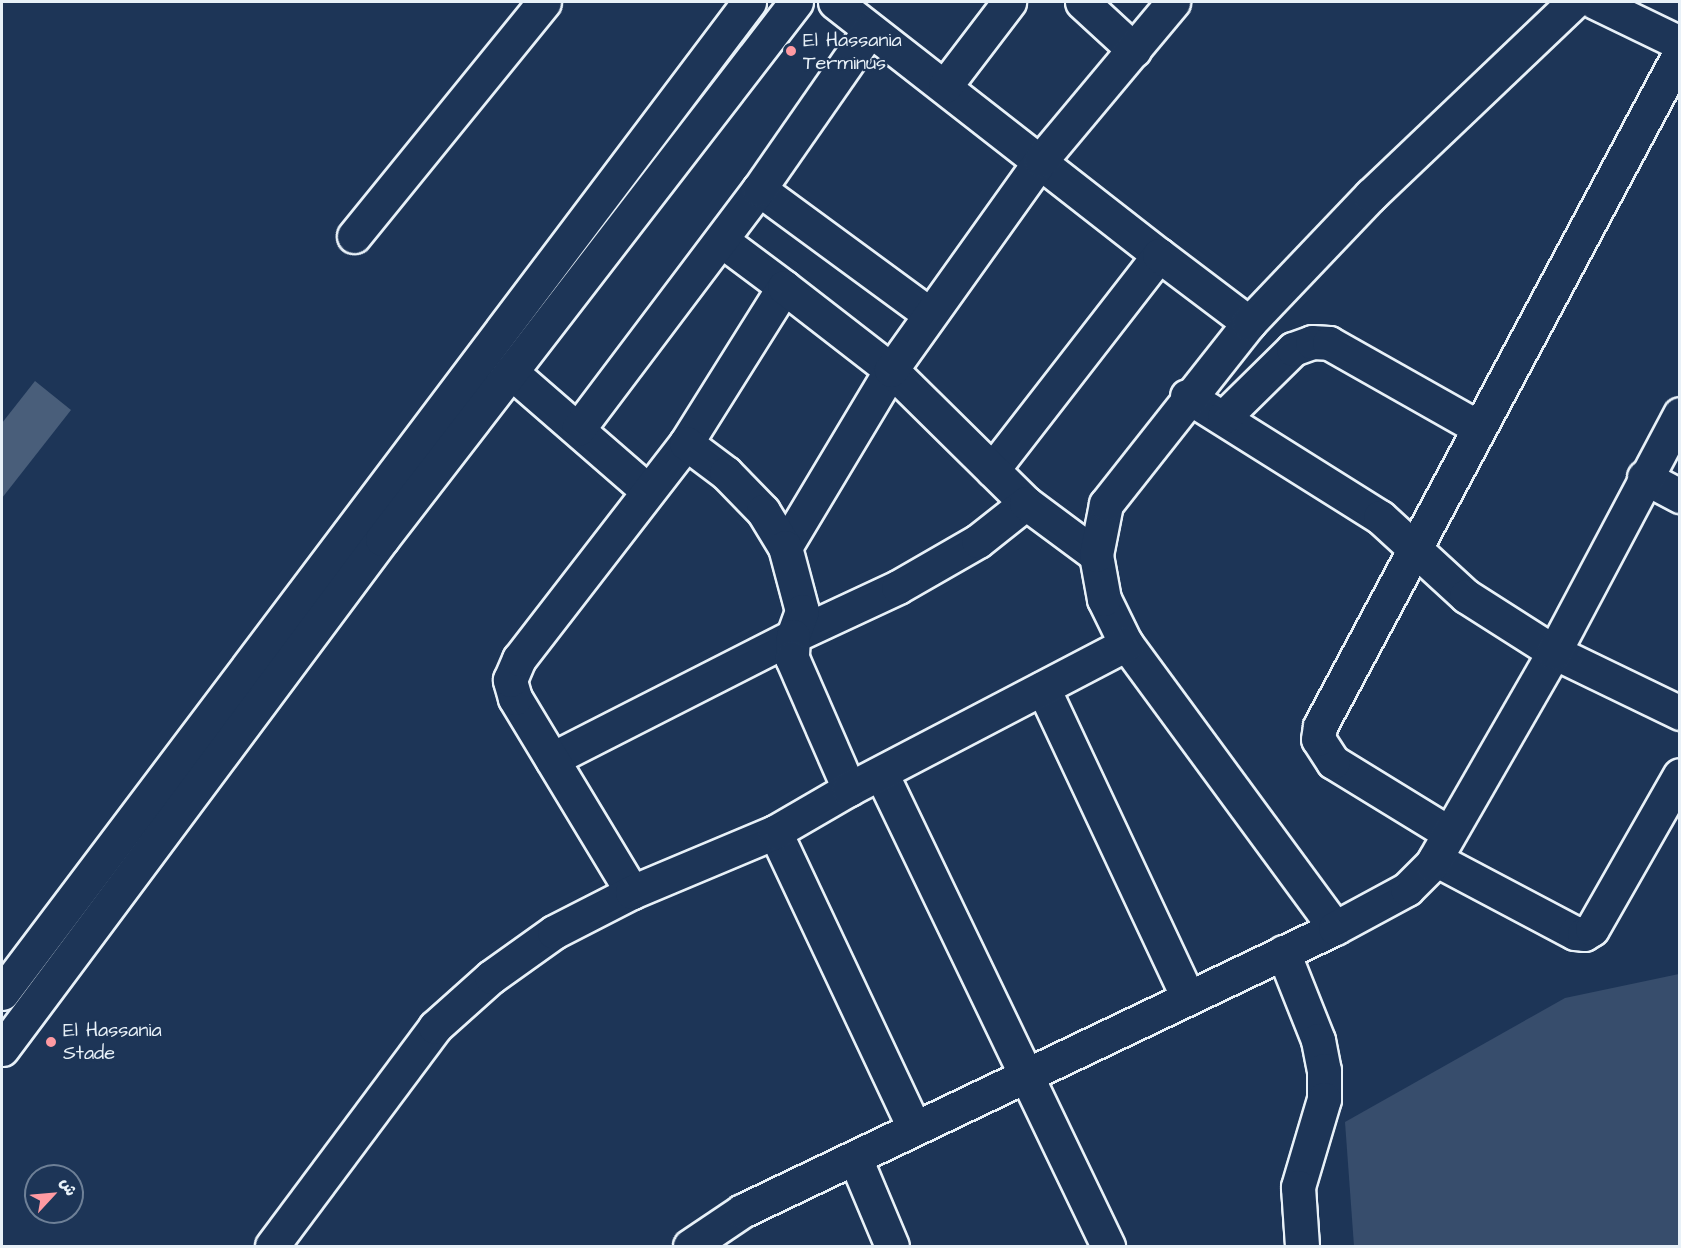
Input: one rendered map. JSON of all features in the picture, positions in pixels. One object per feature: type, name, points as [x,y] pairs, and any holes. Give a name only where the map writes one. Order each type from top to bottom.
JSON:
[{"type":"main road","points":[[354,236],[544,2]]},
{"type":"main road","points":[[2,993],[749,2]]},
{"type":"main road","points":[[2,1049],[381,539],[796,2]]},
{"type":"main road","points":[[835,2],[869,31],[945,86],[1249,323]]},
{"type":"main road","points":[[945,86],[1009,2]]},
{"type":"main road","points":[[1082,2],[1134,50]]},
{"type":"main road","points":[[785,547],[891,369],[928,313],[1041,160],[1173,2]]},
{"type":"main road","points":[[1335,928],[1126,644],[1104,599],[1096,555],[1106,504],[1187,396],[1249,323],[1371,195],[1574,2]]},
{"type":"main road","points":[[1595,2],[1680,43]]},
{"type":"main road","points":[[578,429],[759,189],[869,31]]},
{"type":"main road","points":[[1680,53],[1412,549],[1320,726],[1318,739],[1333,762],[1442,846],[1575,933],[1584,934],[1592,928],[1680,775]]},
{"type":"main road","points":[[759,189],[928,313]]},
{"type":"main road","points":[[721,240],[891,369],[1026,503],[1096,555]]},
{"type":"main road","points":[[992,470],[1159,255]]},
{"type":"main road","points":[[632,892],[515,698],[510,680],[519,659],[686,443],[784,286]]},
{"type":"main road","points":[[1224,417],[1293,349],[1329,343],[1479,428]]},
{"type":"main road","points":[[511,372],[648,491]]},
{"type":"main road","points":[[1187,396],[1224,417],[1380,517],[1412,549],[1466,596],[1554,652],[1680,713]]},
{"type":"main road","points":[[690,1246],[742,1211],[1335,928],[1407,889],[1442,846],[1554,652],[1644,477],[1680,414]]},
{"type":"main road","points":[[686,443],[726,473],[763,511],[785,547],[802,611],[793,636],[792,658],[849,789]]},
{"type":"main road","points":[[1644,477],[1680,496]]},
{"type":"main road","points":[[552,759],[793,636],[898,587],[978,541],[1026,503]]},
{"type":"main road","points":[[272,1246],[435,1027],[491,977],[554,932],[632,892],[775,832],[849,789],[1126,644]]},
{"type":"main road","points":[[1042,688],[1188,997]]},
{"type":"main road","points":[[881,773],[1108,1246]]},
{"type":"main road","points":[[775,832],[914,1127]]},
{"type":"main road","points":[[1283,952],[1318,1040],[1324,1070],[1324,1099],[1298,1186],[1302,1246]]},
{"type":"main road","points":[[855,1158],[892,1246]]},
{"type":"shaded area","points":[[1679,974],[1679,1246],[1354,1246],[1345,1122],[1565,998]]},
{"type":"building","points":[[35,381],[71,410],[2,498],[2,423]]},
{"type":"place","name":"El Hassania Terminus","points":[[791,51]]},
{"type":"place","name":"El Hassania Stade","points":[[51,1042]]}]
